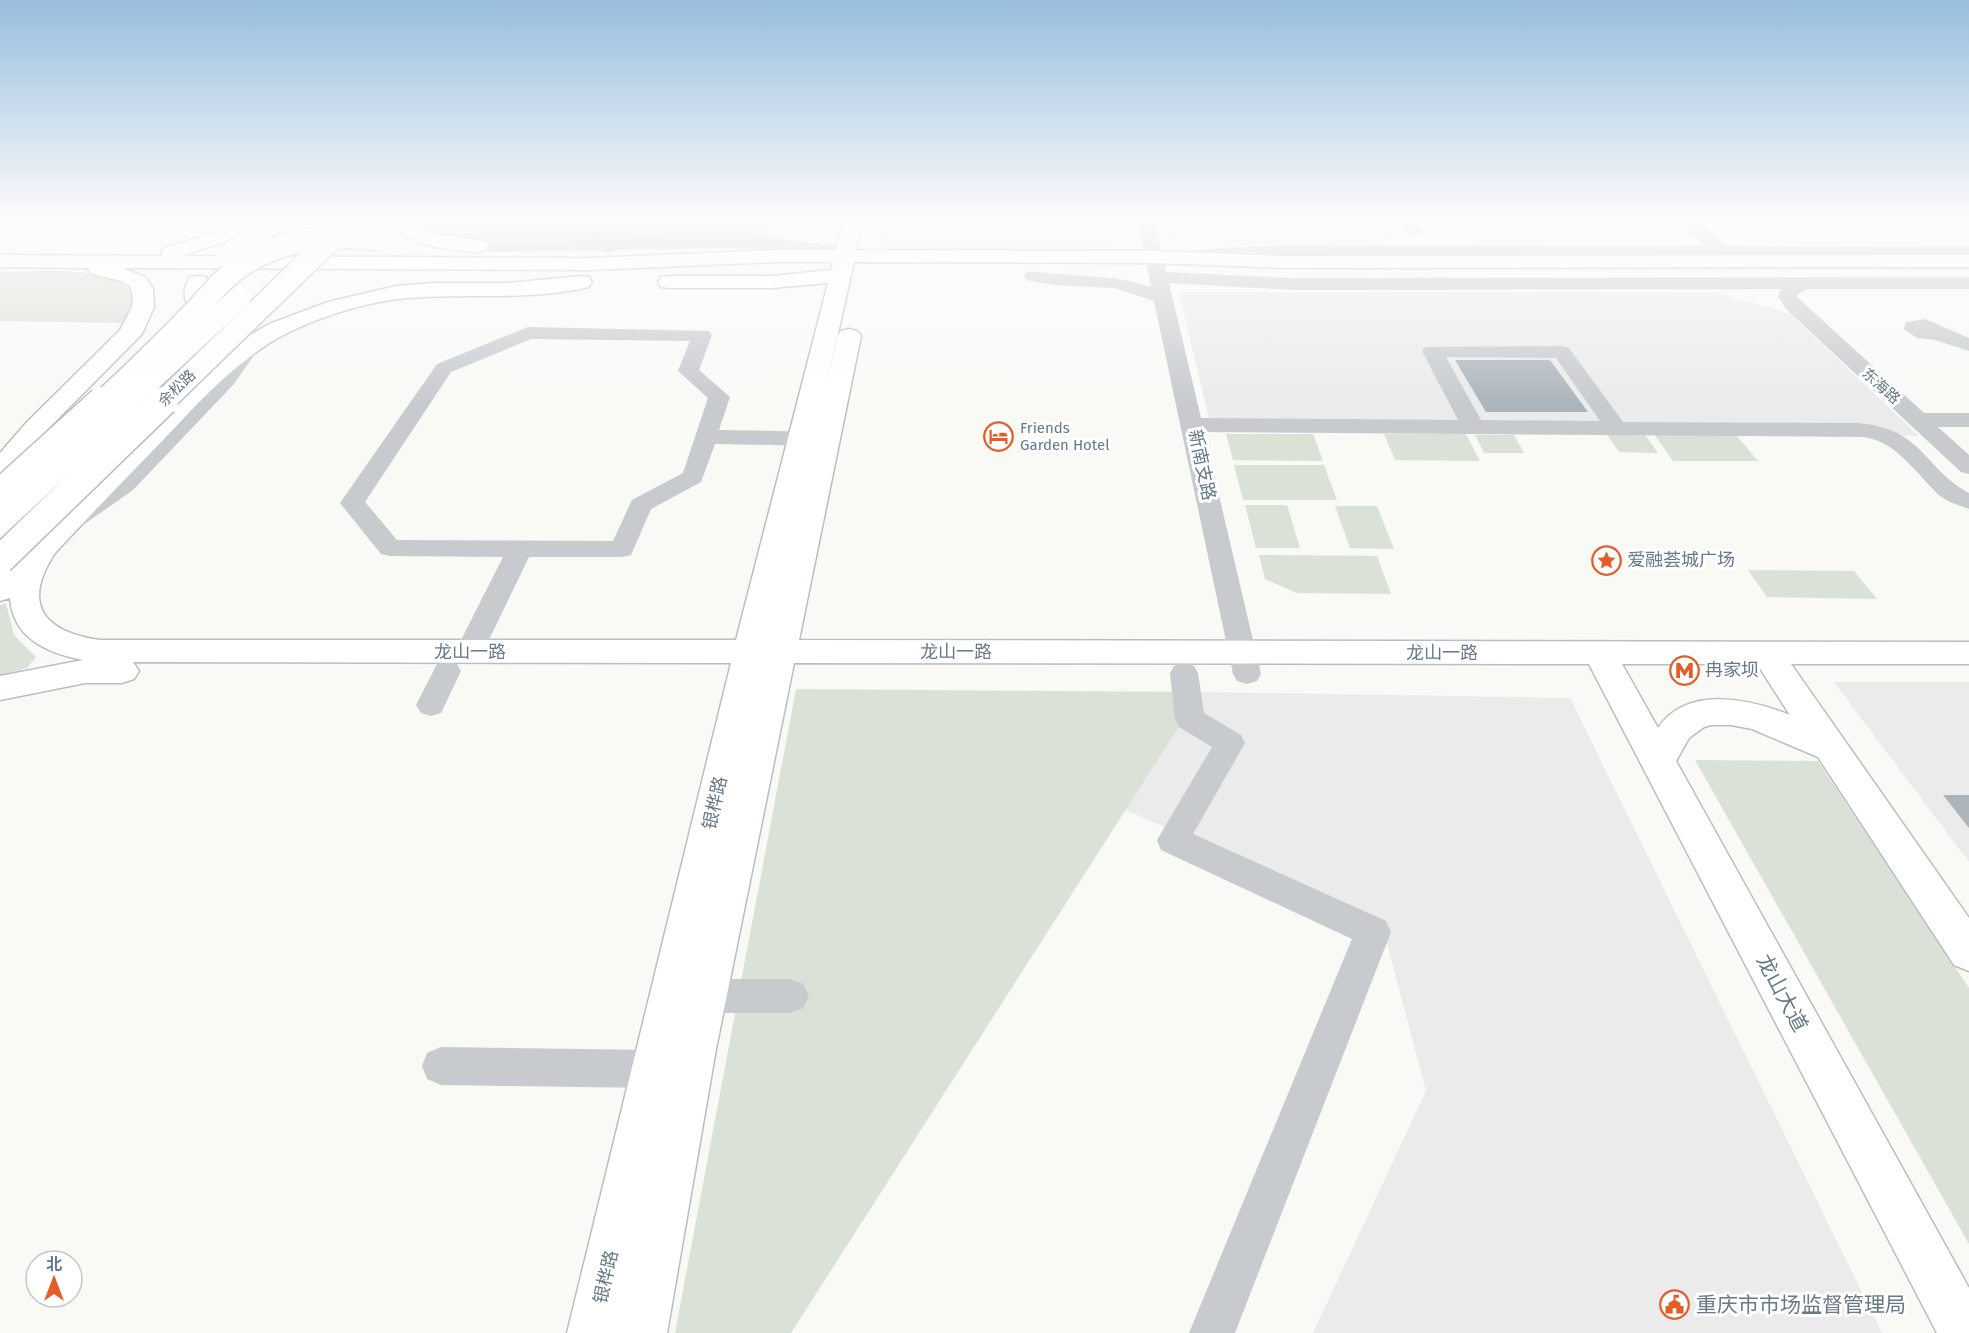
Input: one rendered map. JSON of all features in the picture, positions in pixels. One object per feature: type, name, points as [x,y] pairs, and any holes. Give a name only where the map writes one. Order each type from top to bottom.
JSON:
[{"type":"main road","points":[[0,472],[36,427],[130,334],[141,316],[146,300],[144,289],[135,279]]},
{"type":"main road","points":[[0,472],[117,371],[206,279]]},
{"type":"main road","points":[[0,493],[135,372],[226,279]]},
{"type":"main road","name":"余松路","points":[[0,519],[259,279]]},
{"type":"main road","name":"余松路","points":[[0,560],[290,279]]},
{"type":"main road","points":[[197,289],[198,306],[206,315],[223,320],[244,321],[263,319],[335,297],[389,286],[434,281],[772,282],[782,279]]},
{"type":"main road","name":"银桦路","points":[[593,1333],[654,1069],[762,661],[850,279]]},
{"type":"main road","points":[[0,591],[205,382],[253,342],[306,316],[377,297],[434,290],[507,290],[577,282]]},
{"type":"main road","name":"龙山一路","points":[[53,539],[26,577],[25,599],[28,619],[43,634],[59,644],[99,651],[458,661]]},
{"type":"main road","name":"龙山一路","points":[[1774,664],[1969,653]]},
{"type":"main road","name":"龙山一路","points":[[0,688],[85,671],[458,661],[1774,664],[1969,674]]},
{"type":"main road","name":"银桦路","points":[[641,1333],[705,996],[762,661]]},
{"type":"main road","name":"龙山一路","points":[[762,661],[1184,673],[1245,664]]},
{"type":"main road","name":"龙山大道","points":[[1605,663],[1965,1333]]},
{"type":"main road","points":[[1774,664],[1969,952]]},
{"type":"main road","points":[[1658,761],[1677,728],[1703,713],[1740,712],[1784,725],[1831,747]]},
{"type":"street","name":"新南支路","points":[[1160,279],[1245,664]]},
{"type":"street","points":[[1202,279],[1294,284],[1969,283]]},
{"type":"street","points":[[1693,284],[1745,292],[1793,305]]},
{"type":"street","points":[[1793,305],[1787,296],[1790,290],[1802,284]]},
{"type":"street","name":"东海路","points":[[1793,305],[1969,466]]},
{"type":"street","points":[[1969,331],[1938,333],[1969,345]]},
{"type":"street","points":[[528,333],[702,335],[688,371],[719,397],[707,431],[693,477],[641,505],[622,549],[390,548],[352,503],[444,368],[528,333]]},
{"type":"street","points":[[1473,427],[1432,351],[1562,352],[1616,428]]},
{"type":"street","points":[[1918,420],[1969,420]]},
{"type":"street","points":[[1193,425],[1858,429],[1879,432],[1898,442],[1942,486],[1959,499],[1969,502]]},
{"type":"street","points":[[707,431],[815,433]]},
{"type":"street","points":[[431,705],[520,549]]},
{"type":"street","points":[[1184,673],[1190,719],[1230,743],[1173,840],[1373,932],[1212,1333]]},
{"type":"street","points":[[705,996],[790,996]]},
{"type":"street","points":[[441,1066],[654,1069]]},
{"type":"shaded area","points":[[0,279],[113,279],[130,291],[133,305],[127,323],[0,321]]},
{"type":"shaded area","points":[[1179,292],[1714,292],[1790,314],[1919,436],[1212,431]]},
{"type":"shaded area","points":[[1226,434],[1313,434],[1323,461],[1233,460]]},
{"type":"shaded area","points":[[1384,434],[1466,434],[1480,461],[1395,460]]},
{"type":"shaded area","points":[[1654,434],[1736,435],[1758,461],[1673,461]]},
{"type":"shaded area","points":[[1475,435],[1514,435],[1524,453],[1484,453]]},
{"type":"shaded area","points":[[1607,435],[1645,435],[1658,453],[1619,452]]},
{"type":"shaded area","points":[[1234,465],[1324,465],[1337,500],[1243,500]]},
{"type":"shaded area","points":[[1245,505],[1287,505],[1300,548],[1256,548]]},
{"type":"shaded area","points":[[1335,506],[1377,506],[1394,549],[1350,548]]},
{"type":"shaded area","points":[[1259,555],[1377,556],[1391,594],[1297,593],[1265,579]]},
{"type":"shaded area","points":[[1748,570],[1854,571],[1877,599],[1767,597]]},
{"type":"shaded area","points":[[6,603],[14,635],[36,657],[27,668],[0,675],[0,605]]},
{"type":"shaded area","points":[[1834,682],[1969,682],[1969,862]]},
{"type":"shaded area","points":[[796,689],[1201,692],[791,1333],[675,1333]]},
{"type":"shaded area","points":[[1201,692],[1570,698],[1882,1333],[1313,1333],[1426,1091],[1382,924],[1124,809]]},
{"type":"shaded area","points":[[1695,760],[1818,761],[1969,988],[1969,1244]]},
{"type":"building","points":[[1455,360],[1550,360],[1588,412],[1486,412]]},
{"type":"building","points":[[1943,795],[1969,795],[1969,828]]},
{"type":"place","name":"Friends Garden Hotel","points":[[999,437]]},
{"type":"place","name":"爱融荟城广场","points":[[1606,560]]},
{"type":"place","name":"冉家坝","points":[[1684,670]]},
{"type":"place","name":"重庆市市场监督管理局","points":[[1675,1305]]}]
